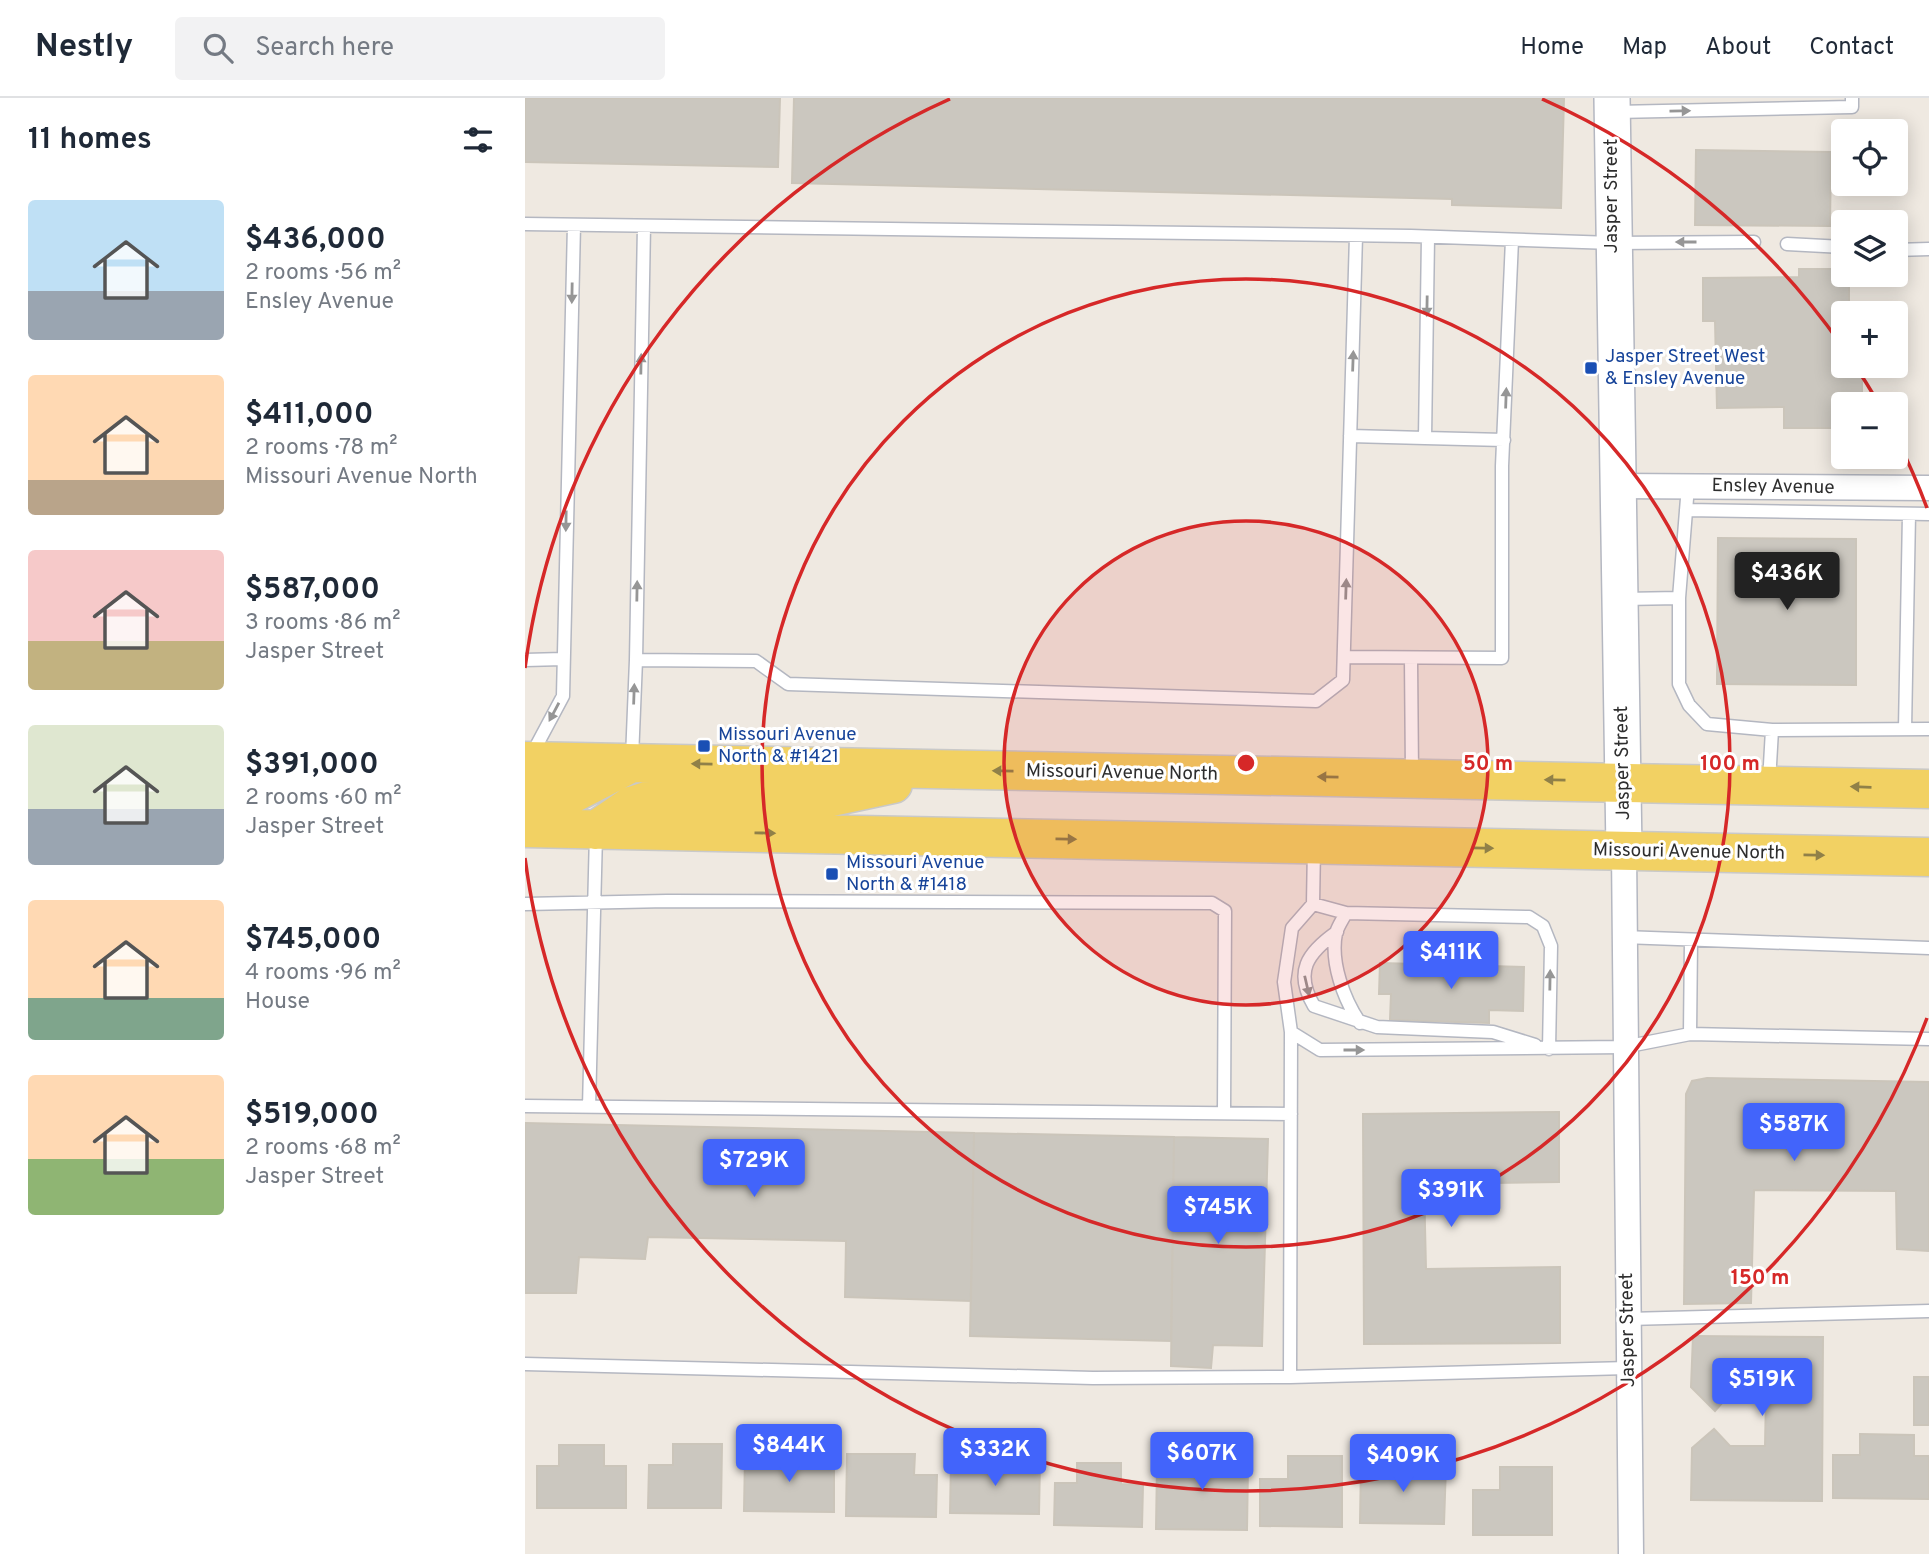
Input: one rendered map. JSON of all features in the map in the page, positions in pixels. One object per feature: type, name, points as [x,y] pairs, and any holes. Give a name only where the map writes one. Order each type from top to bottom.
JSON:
[{"type":"main road","name":"Missouri Avenue North","points":[[632,762],[1929,789]]},
{"type":"main road","points":[[526,772],[572,794],[632,762]]},
{"type":"main road","points":[[596,830],[631,806],[660,797],[832,797],[957,770]]},
{"type":"main road","name":"Missouri Avenue North","points":[[525,828],[1929,857]]},
{"type":"street","name":"Jasper Street","points":[[1612,105],[1616,486],[1624,781],[1623,937],[1631,1554]]},
{"type":"street","name":"Ensley Avenue","points":[[1616,486],[1687,498],[1929,488]]},
{"type":"lane","points":[[1612,105],[1852,103]]},
{"type":"lane","points":[[525,224],[1428,237],[1612,243],[1754,242]]},
{"type":"lane","points":[[526,772],[563,696],[574,225]]},
{"type":"lane","points":[[632,762],[643,226]]},
{"type":"lane","points":[[635,660],[756,661],[788,684],[1316,701],[1343,680],[1356,236]]},
{"type":"lane","points":[[1425,438],[1428,237]]},
{"type":"lane","points":[[1344,657],[1502,658],[1502,466],[1512,240]]},
{"type":"lane","points":[[1787,244],[1831,246]]},
{"type":"lane","points":[[1908,250],[1929,249]]},
{"type":"lane","points":[[1350,436],[1504,440]]},
{"type":"lane","points":[[1929,514],[1687,498],[1679,598],[1679,684],[1689,705],[1707,724],[1772,730],[1929,729]]},
{"type":"lane","points":[[1905,729],[1909,514]]},
{"type":"lane","points":[[1619,599],[1679,598]]},
{"type":"lane","points":[[525,660],[563,659]]},
{"type":"lane","points":[[1411,659],[1412,778]]},
{"type":"lane","points":[[1769,785],[1772,730]]},
{"type":"lane","points":[[589,1107],[596,830]]},
{"type":"lane","points":[[1290,1377],[1291,1032],[1284,982],[1293,928],[1313,904],[1314,844]]},
{"type":"lane","points":[[525,904],[594,905],[667,901],[1212,903],[1225,911],[1224,1113]]},
{"type":"lane","points":[[1313,904],[1346,913],[1529,917],[1543,926],[1551,946],[1549,1049]]},
{"type":"lane","points":[[1346,913],[1336,932],[1316,947],[1307,962],[1306,992],[1314,1006],[1377,1027],[1493,1032],[1549,1049]]},
{"type":"lane","points":[[1336,932],[1336,954],[1347,1005],[1360,1023]]},
{"type":"lane","points":[[1623,937],[1929,947]]},
{"type":"lane","points":[[1690,1034],[1691,941]]},
{"type":"lane","points":[[1291,1032],[1320,1050],[1624,1047],[1690,1034],[1929,1039]]},
{"type":"lane","points":[[525,1106],[1291,1114]]},
{"type":"lane","points":[[1628,1319],[1929,1311]]},
{"type":"lane","points":[[525,1364],[1093,1378],[1290,1377],[1629,1368]]},
{"type":"building","points":[[525,98],[780,98],[778,167],[525,162]]},
{"type":"building","points":[[794,98],[1564,98],[1561,208],[1452,205],[1452,199],[792,183]]},
{"type":"building","points":[[1696,150],[1831,152],[1830,226],[1695,225]]},
{"type":"building","points":[[1799,269],[1831,269],[1831,287],[1849,287],[1849,301],[1831,301],[1831,378],[1862,378],[1862,392],[1831,392],[1831,428],[1784,428],[1784,407],[1717,408],[1715,321],[1703,321],[1703,278],[1799,277]]},
{"type":"building","points":[[1718,538],[1856,539],[1856,685],[1717,684]]},
{"type":"building","points":[[1380,963],[1524,967],[1523,1011],[1489,1010],[1489,1023],[1390,1020],[1391,994],[1379,994]]},
{"type":"building","points":[[1707,1078],[1929,1082],[1929,1251],[1897,1249],[1896,1191],[1754,1190],[1751,1303],[1684,1304],[1686,1094],[1692,1081]]},
{"type":"building","points":[[1559,1112],[1559,1182],[1424,1184],[1426,1269],[1560,1267],[1560,1343],[1364,1344],[1363,1114]]},
{"type":"building","points":[[525,1123],[974,1133],[971,1301],[845,1297],[846,1241],[648,1237],[645,1259],[579,1257],[576,1293],[525,1293]]},
{"type":"building","points":[[974,1133],[1174,1137],[1171,1341],[970,1336]]},
{"type":"building","points":[[1174,1137],[1268,1139],[1262,1346],[1213,1345],[1211,1368],[1171,1366]]},
{"type":"building","points":[[1693,1336],[1823,1337],[1822,1501],[1691,1500],[1692,1448],[1714,1429],[1730,1446],[1765,1446],[1766,1395],[1730,1394],[1715,1411],[1691,1387]]},
{"type":"building","points":[[1914,1377],[1929,1377],[1929,1425],[1914,1425]]},
{"type":"building","points":[[1860,1434],[1914,1435],[1914,1456],[1929,1456],[1929,1499],[1833,1498],[1833,1455],[1860,1455]]},
{"type":"building","points":[[673,1444],[722,1444],[721,1508],[648,1508],[649,1465],[673,1465]]},
{"type":"building","points":[[1180,1444],[1225,1445],[1225,1466],[1248,1467],[1247,1530],[1156,1529],[1157,1465],[1180,1466]]},
{"type":"building","points":[[559,1445],[604,1445],[604,1466],[626,1466],[626,1508],[537,1508],[537,1466],[559,1466]]},
{"type":"building","points":[[847,1454],[915,1454],[914,1475],[937,1475],[936,1517],[846,1516]]},
{"type":"building","points":[[745,1456],[834,1457],[834,1512],[744,1511]]},
{"type":"building","points":[[1288,1456],[1342,1456],[1342,1527],[1260,1526],[1260,1479],[1288,1479]]},
{"type":"building","points":[[951,1461],[1040,1462],[1039,1514],[950,1513]]},
{"type":"building","points":[[1077,1463],[1121,1463],[1121,1484],[1143,1485],[1142,1527],[1054,1525],[1055,1483],[1077,1483]]},
{"type":"building","points":[[1361,1464],[1446,1466],[1444,1524],[1360,1523]]},
{"type":"building","points":[[1500,1467],[1552,1467],[1552,1535],[1473,1535],[1473,1490],[1500,1490]]},
{"type":"place","name":"Jasper Street West & Ensley Avenue","points":[[1591,368]]},
{"type":"place","name":"Missouri Avenue North & #1421","points":[[704,746]]},
{"type":"place","name":"Missouri Avenue North & #1418","points":[[832,874]]}]
